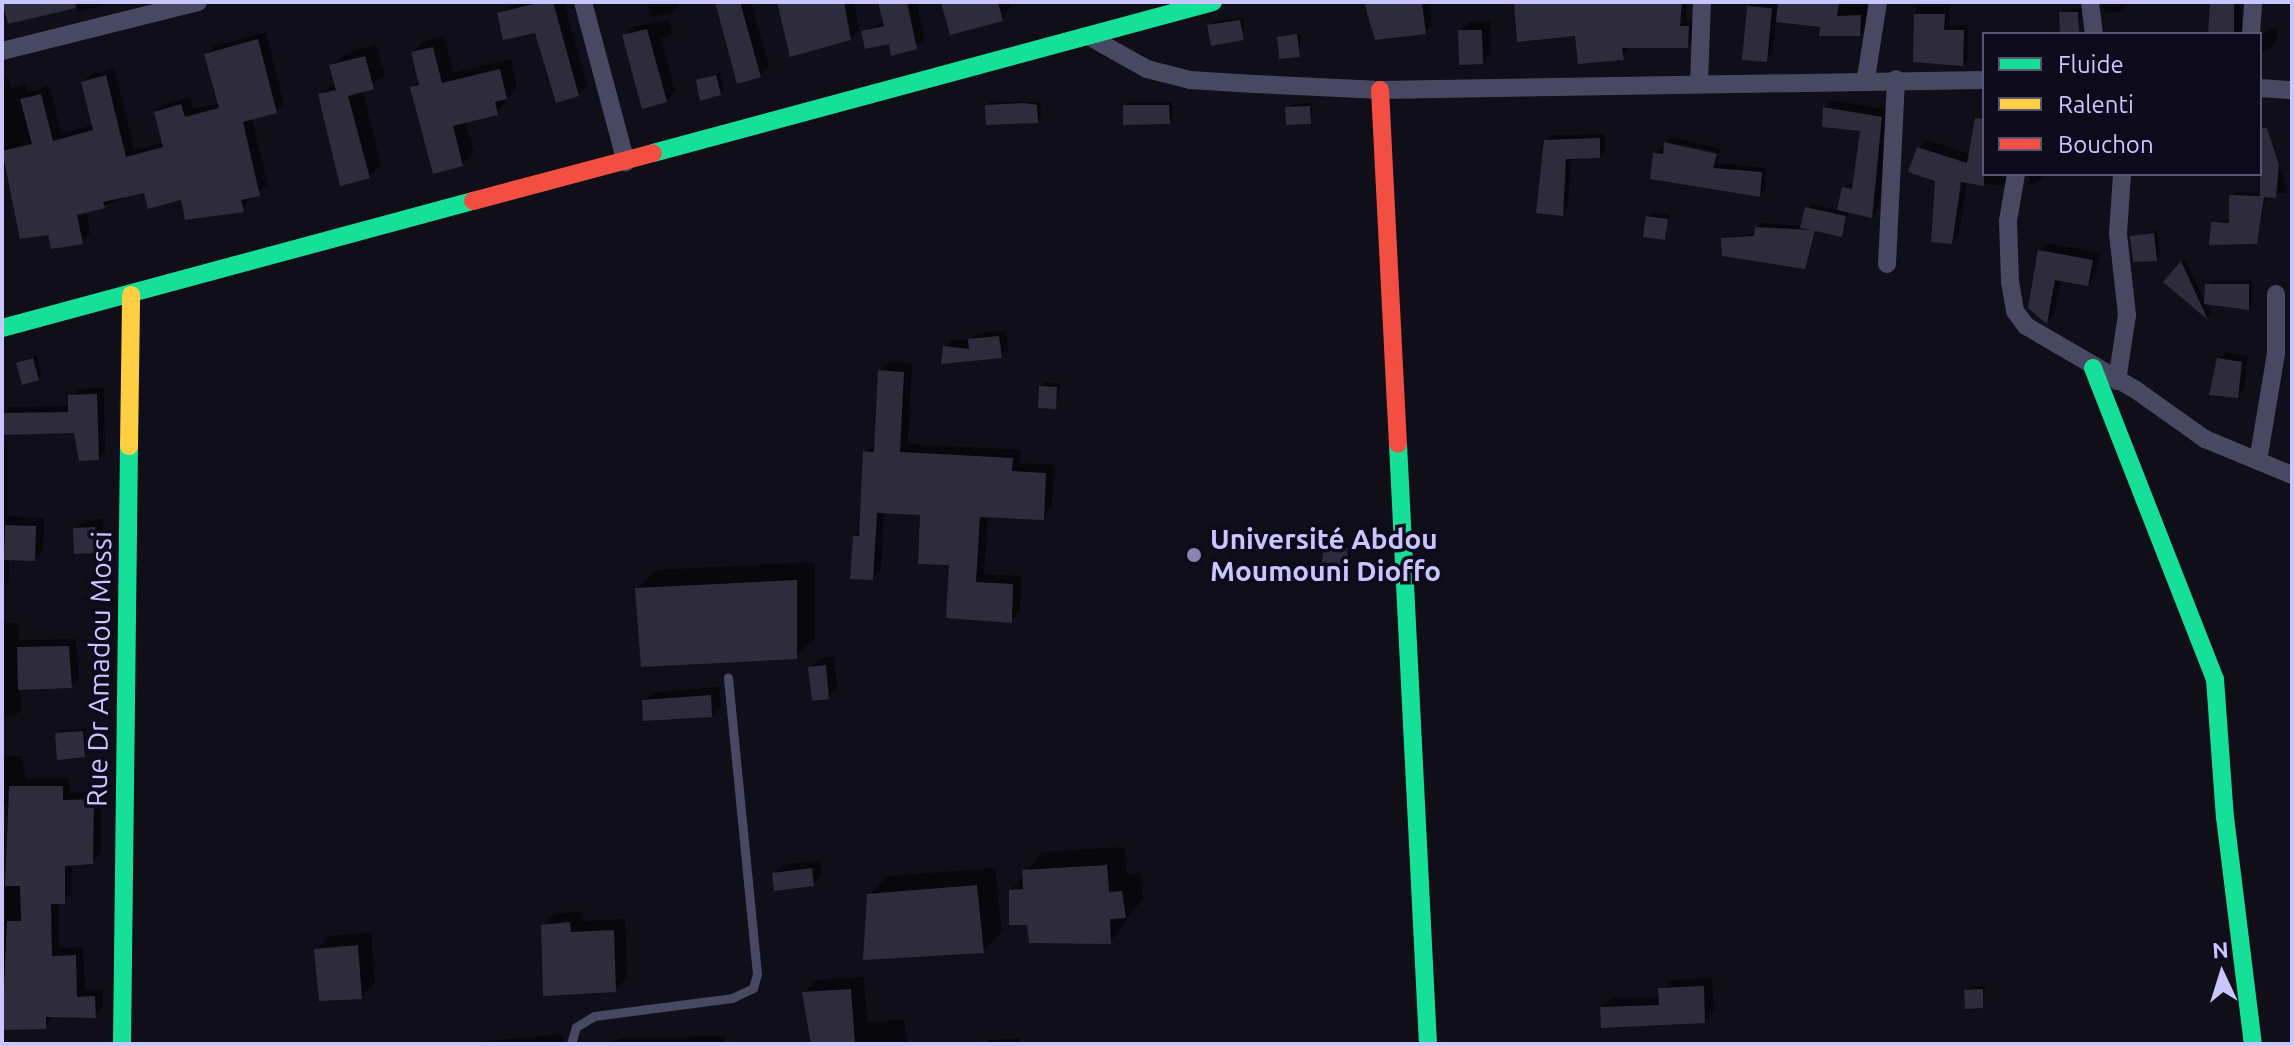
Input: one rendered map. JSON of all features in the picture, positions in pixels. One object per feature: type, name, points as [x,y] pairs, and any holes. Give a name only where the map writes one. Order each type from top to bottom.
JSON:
[{"type":"street","points":[[2,51],[198,2]]},
{"type":"street","points":[[583,2],[626,162]]},
{"type":"street","points":[[1139,2],[1145,21]]},
{"type":"street","points":[[2,328],[1213,2]]},
{"type":"street","points":[[1699,83],[1702,2]]},
{"type":"street","points":[[1866,78],[1878,2]]},
{"type":"street","points":[[2090,2],[2094,32]]},
{"type":"street","points":[[2251,32],[2253,2]]},
{"type":"street","points":[[1090,37],[1128,61],[1190,80],[1380,90],[1866,78],[1982,80]]},
{"type":"street","points":[[1887,264],[1896,79]]},
{"type":"street","points":[[2262,88],[2292,90]]},
{"type":"street","points":[[1380,90],[1428,1044]]},
{"type":"street","points":[[2016,176],[2008,221],[2015,311],[2026,326],[2205,439],[2292,475]]},
{"type":"street","points":[[2117,381],[2127,315],[2118,233],[2122,176]]},
{"type":"street","points":[[2258,461],[2276,353],[2276,294]]},
{"type":"street","name":"Rue Dr Amadou Mossi","points":[[122,1044],[131,295]]},
{"type":"street","points":[[2093,368],[2215,679],[2225,817],[2253,1044]]},
{"type":"lane","points":[[571,1044],[576,1027],[594,1016],[732,998],[753,988],[757,974],[728,677]]},
{"type":"building","points":[[2,2],[75,2],[76,8],[8,24]]},
{"type":"building","points":[[553,2],[579,96],[556,103],[535,33],[503,40],[497,13]]},
{"type":"building","points":[[715,2],[740,2],[761,77],[737,84]]},
{"type":"building","points":[[777,2],[844,2],[851,40],[790,57]]},
{"type":"building","points":[[878,2],[907,2],[917,49],[891,56],[889,44],[865,49],[861,31],[884,26]]},
{"type":"building","points":[[941,2],[998,2],[1003,21],[950,35]]},
{"type":"building","points":[[1364,2],[1422,2],[1426,34],[1375,40]]},
{"type":"building","points":[[1514,2],[1682,2],[1680,26],[1689,26],[1688,48],[1622,48],[1624,60],[1578,64],[1575,36],[1517,42]]},
{"type":"building","points":[[1778,2],[1839,4],[1837,16],[1861,15],[1860,36],[1819,36],[1820,27],[1776,22]]},
{"type":"building","points":[[2210,2],[2234,2],[2234,32],[2208,32]]},
{"type":"building","points":[[1747,6],[1772,8],[1767,62],[1742,60]]},
{"type":"building","points":[[2059,12],[2078,12],[2079,32],[2060,32]]},
{"type":"building","points":[[1914,14],[1945,14],[1944,30],[1964,30],[1963,66],[1913,62]]},
{"type":"building","points":[[1240,20],[1244,40],[1211,46],[1207,25]]},
{"type":"building","points":[[647,29],[667,102],[642,109],[622,35]]},
{"type":"building","points":[[1458,30],[1482,30],[1483,64],[1459,65]]},
{"type":"building","points":[[1297,34],[1300,57],[1279,59],[1277,37]]},
{"type":"building","points":[[258,39],[277,113],[243,122],[260,196],[241,200],[244,212],[185,220],[181,200],[148,209],[144,193],[103,202],[105,208],[77,215],[83,244],[51,249],[48,235],[20,239],[2,151],[32,144],[20,99],[41,94],[53,141],[93,130],[81,82],[106,75],[126,157],[163,147],[154,112],[181,104],[185,117],[219,108],[204,54]]},
{"type":"building","points":[[433,47],[442,83],[500,69],[507,99],[495,102],[498,115],[453,126],[463,166],[433,174],[410,87],[419,85],[411,52]]},
{"type":"building","points":[[365,56],[374,89],[348,96],[370,178],[340,186],[318,94],[336,90],[329,65]]},
{"type":"building","points":[[716,75],[721,95],[700,101],[696,80]]},
{"type":"building","points":[[985,105],[1037,105],[1038,123],[986,125]]},
{"type":"building","points":[[1123,105],[1169,105],[1170,124],[1123,125]]},
{"type":"building","points":[[1310,106],[1311,124],[1286,125],[1285,107]]},
{"type":"building","points":[[1823,107],[1882,117],[1872,218],[1837,210],[1842,187],[1852,189],[1860,131],[1822,127]]},
{"type":"building","points":[[1975,118],[1982,119],[1984,186],[1961,182],[1952,244],[1931,242],[1935,181],[1908,172],[1917,147],[1967,163]]},
{"type":"building","points":[[2262,128],[2267,128],[2279,164],[2276,198],[2264,197],[2257,244],[2209,245],[2211,222],[2229,223],[2229,195],[2260,196]]},
{"type":"building","points":[[1600,138],[1600,158],[1566,159],[1563,216],[1536,213],[1544,140]]},
{"type":"building","points":[[1664,142],[1717,154],[1713,168],[1762,172],[1760,197],[1650,179],[1653,153],[1663,154]]},
{"type":"building","points":[[1805,207],[1846,216],[1842,237],[1815,231],[1805,269],[1722,256],[1721,238],[1754,236],[1755,227],[1811,230],[1800,228]]},
{"type":"building","points":[[1646,216],[1668,219],[1665,240],[1643,237]]},
{"type":"building","points":[[2154,233],[2157,261],[2133,262],[2130,236]]},
{"type":"building","points":[[2038,250],[2093,260],[2088,286],[2055,280],[2047,324],[2028,308]]},
{"type":"building","points":[[2181,261],[2208,320],[2163,282]]},
{"type":"building","points":[[2205,284],[2249,284],[2249,310],[2204,304]]},
{"type":"building","points":[[999,336],[1002,358],[941,364],[943,346],[969,349],[968,339]]},
{"type":"building","points":[[33,358],[39,380],[22,385],[16,363]]},
{"type":"building","points":[[2217,358],[2242,362],[2238,398],[2209,395]]},
{"type":"building","points":[[878,370],[904,372],[900,452],[1013,458],[1012,471],[1046,473],[1044,520],[980,517],[976,582],[1013,584],[1012,623],[946,618],[949,565],[918,564],[920,515],[877,513],[873,580],[850,579],[853,536],[859,536],[863,451],[874,452]]},
{"type":"building","points":[[1039,386],[1057,387],[1056,409],[1038,408]]},
{"type":"building","points":[[97,394],[99,460],[79,461],[74,433],[2,435],[2,413],[68,412],[68,395]]},
{"type":"building","points":[[5,525],[36,526],[35,561],[4,560]]},
{"type":"building","points":[[95,527],[96,553],[74,554],[73,528]]},
{"type":"building","points":[[1323,547],[1348,548],[1347,568],[1322,567]]},
{"type":"building","points":[[797,580],[797,659],[641,667],[635,588]]},
{"type":"building","points":[[69,646],[72,688],[18,690],[17,647]]},
{"type":"building","points":[[826,665],[829,699],[812,701],[808,667]]},
{"type":"building","points":[[711,695],[712,717],[643,721],[642,700]]},
{"type":"building","points":[[83,731],[85,757],[57,760],[55,733]]},
{"type":"building","points":[[9,786],[63,786],[63,800],[94,799],[93,864],[65,866],[65,904],[51,904],[52,956],[76,955],[77,997],[95,996],[96,1018],[46,1017],[46,1029],[2,1030],[7,921],[21,921],[20,886],[5,886]]},
{"type":"building","points":[[1107,865],[1109,892],[1122,891],[1126,918],[1110,919],[1111,944],[1029,943],[1027,925],[1009,925],[1009,890],[1023,889],[1022,870]]},
{"type":"building","points":[[812,868],[814,886],[774,891],[772,873]]},
{"type":"building","points":[[977,885],[984,953],[863,960],[867,894]]},
{"type":"building","points":[[570,922],[571,932],[614,930],[616,992],[543,996],[541,925]]},
{"type":"building","points":[[358,945],[362,999],[319,1001],[314,949]]},
{"type":"building","points":[[1704,986],[1705,1023],[1601,1028],[1600,1007],[1659,1005],[1658,988]]},
{"type":"building","points":[[851,989],[855,1044],[811,1044],[802,992]]},
{"type":"building","points":[[1983,989],[1983,1008],[1965,1009],[1964,990]]},
{"type":"traffic: fast","points":[[653,153],[1213,2]]},
{"type":"traffic: fast","points":[[2,328],[473,201]]},
{"type":"traffic: fast","points":[[2093,368],[2215,679],[2225,817],[2253,1044]]},
{"type":"traffic: fast","points":[[1398,444],[1428,1044]]},
{"type":"traffic: fast","points":[[122,1044],[129,446]]},
{"type":"traffic: slow","points":[[129,446],[131,295]]},
{"type":"traffic: jam","points":[[1380,90],[1398,444]]},
{"type":"traffic: jam","points":[[473,201],[653,153]]},
{"type":"place","name":"Université Abdou Moumouni Dioffo","points":[[1194,555]]}]
